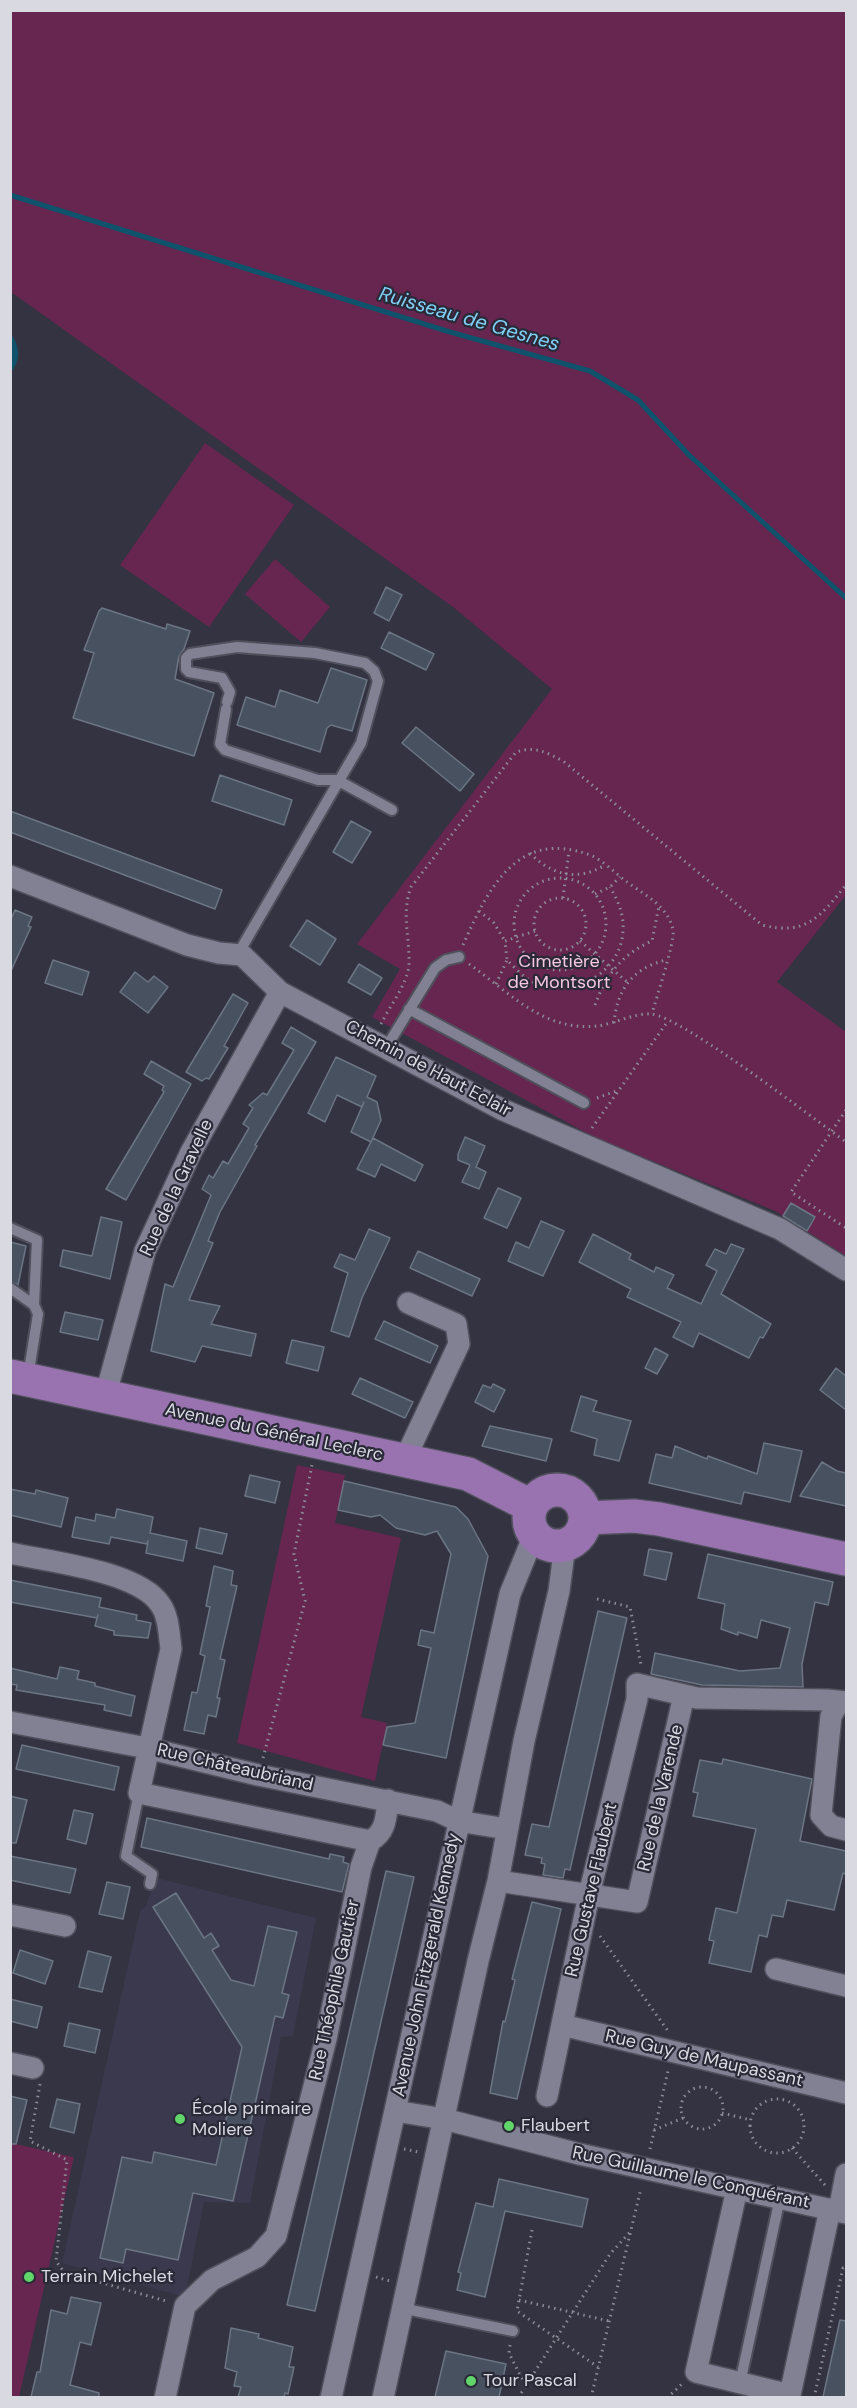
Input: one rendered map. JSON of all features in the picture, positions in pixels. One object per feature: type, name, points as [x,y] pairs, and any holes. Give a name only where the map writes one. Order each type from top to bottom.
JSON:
[{"type":"main road","name":"Avenue du Général Leclerc","points":[[19,1378],[468,1474],[533,1520]]},
{"type":"main road","points":[[559,1490],[567,1492],[580,1502],[585,1518],[583,1530],[575,1540],[565,1545],[545,1544],[533,1520],[543,1494],[559,1490]]},
{"type":"main road","points":[[585,1518],[634,1516],[659,1519],[846,1559]]},
{"type":"street","points":[[10,876],[187,945],[219,953],[238,954]]},
{"type":"street","name":"Chemin de Haut Eclair","points":[[238,954],[280,992],[382,1039],[501,1109],[780,1229],[846,1270]]},
{"type":"street","name":"Rue de la Gravelle","points":[[105,1397],[145,1251],[191,1152],[280,992]]},
{"type":"street","points":[[404,1461],[459,1344],[456,1324],[408,1303]]},
{"type":"street","name":"Avenue John Fitzgerald Kennedy","points":[[331,2397],[510,1594],[533,1520]]},
{"type":"street","points":[[383,2397],[406,2284],[498,1881],[524,1741],[559,1591],[565,1545]]},
{"type":"street","points":[[10,1553],[124,1578],[147,1589],[162,1605],[169,1629],[171,1649],[147,1748],[139,1793],[370,1841]]},
{"type":"street","points":[[637,1684],[697,1698],[843,1702]]},
{"type":"street","name":"Rue Gustave Flaubert","points":[[547,2096],[589,1895],[637,1699],[637,1684]]},
{"type":"street","name":"Rue de la Varende","points":[[589,1895],[638,1902],[684,1695]]},
{"type":"street","points":[[843,1702],[831,1716],[821,1815],[831,1826],[846,1830]]},
{"type":"street","name":"Rue Châteaubriand","points":[[10,1722],[147,1748],[258,1775],[437,1811],[458,1821],[507,1829]]},
{"type":"street","name":"Rue Théophile Gautier","points":[[185,2306],[212,2280],[257,2257],[276,2236],[326,2038],[361,1867],[370,1841],[378,1836],[386,1822],[388,1800]]},
{"type":"street","points":[[498,1881],[589,1895]]},
{"type":"street","points":[[10,1915],[65,1926]]},
{"type":"street","points":[[776,1969],[846,1986]]},
{"type":"street","name":"Rue Guy de Maupassant","points":[[562,2025],[846,2093]]},
{"type":"street","points":[[10,2063],[33,2068]]},
{"type":"street","name":"Rue Guillaume le Conquérant","points":[[395,2111],[444,2119],[579,2154],[780,2198],[841,2200]]},
{"type":"street","points":[[737,2189],[696,2372],[789,2396],[841,2200]]},
{"type":"street","points":[[169,2396],[185,2306]]},
{"type":"lane","points":[[238,954],[337,780],[361,743],[378,681],[374,671],[365,663],[315,653],[237,647],[190,654],[186,658],[186,669],[189,672],[222,678],[230,692],[220,744],[225,750],[318,780],[337,780],[392,810]]},
{"type":"lane","points":[[382,1039],[409,1009],[435,968],[446,960],[459,957]]},
{"type":"lane","points":[[409,1009],[584,1103]]},
{"type":"lane","points":[[10,1228],[37,1239],[34,1305],[38,1314],[19,1378]]},
{"type":"lane","points":[[10,1288],[34,1305]]},
{"type":"lane","points":[[139,1793],[126,1856],[152,1875],[150,1884]]},
{"type":"lane","points":[[740,2383],[780,2198]]},
{"type":"lane","points":[[401,2308],[513,2331]]},
{"type":"path","points":[[382,1039],[409,966],[405,912],[411,887],[516,752],[530,748],[563,761],[762,925],[782,930],[810,924],[846,885]]},
{"type":"path","points":[[652,1014],[674,933],[668,913],[592,855],[540,848],[519,857],[504,871],[479,911],[459,957],[545,1019],[582,1026],[614,1023],[652,1014],[691,1032],[846,1142]]},
{"type":"path","points":[[563,898],[569,851]]},
{"type":"path","points":[[530,853],[545,866],[566,876],[585,885],[595,894],[604,909],[606,925],[604,939],[595,954],[573,969],[551,969],[531,960],[521,949],[516,938],[514,921],[518,905],[526,892],[539,883],[554,878],[566,876],[587,874],[605,865]]},
{"type":"path","points":[[595,894],[610,887],[621,877]]},
{"type":"path","points":[[595,1005],[624,932],[622,914],[610,887]]},
{"type":"path","points":[[563,898],[575,902],[585,916],[587,925],[580,941],[574,946],[558,950],[542,943],[535,931],[534,920],[542,905],[549,900],[563,898]]},
{"type":"path","points":[[507,960],[535,983],[555,988],[576,987],[594,979],[652,941],[659,906]]},
{"type":"path","points":[[479,911],[494,923],[505,941],[507,960],[496,984]]},
{"type":"path","points":[[505,941],[535,931]]},
{"type":"path","points":[[580,941],[627,982]]},
{"type":"path","points":[[614,1023],[617,1001],[627,982],[639,971],[666,960]]},
{"type":"path","points":[[585,1146],[591,1131],[668,1022]]},
{"type":"path","points":[[584,1103],[621,1090]]},
{"type":"path","points":[[846,1110],[791,1192],[846,1228]]},
{"type":"path","points":[[258,1775],[304,1600],[294,1554],[316,1443]]},
{"type":"path","points":[[597,1599],[630,1608],[642,1663],[637,1684]]},
{"type":"path","points":[[33,2068],[40,2086],[30,2140],[67,2160],[56,2260],[64,2272],[185,2306]]},
{"type":"path","points":[[701,2087],[714,2091],[719,2096],[722,2113],[718,2122],[707,2129],[693,2128],[683,2118],[681,2111],[684,2097],[694,2088],[701,2087]]},
{"type":"path","points":[[772,2099],[780,2099],[796,2106],[801,2113],[804,2130],[801,2139],[792,2148],[779,2153],[762,2148],[751,2134],[751,2120],[757,2108],[772,2099]]},
{"type":"path","points":[[722,2113],[751,2120]]},
{"type":"path","points":[[654,2130],[683,2118]]},
{"type":"path","points":[[388,2145],[436,2156]]},
{"type":"path","points":[[792,2148],[841,2200]]},
{"type":"path","points":[[526,2386],[509,2353],[532,2230]]},
{"type":"path","points":[[518,2397],[610,2254],[631,2230]]},
{"type":"path","points":[[814,2397],[843,2268],[846,2269]]},
{"type":"path","points":[[359,2274],[406,2284]]},
{"type":"path","points":[[519,2300],[609,2321]]},
{"type":"path","points":[[517,2310],[598,2367]]},
{"type":"shaded area","points":[[11,334],[16,343],[18,358],[11,372]]},
{"type":"shaded area","name":"École primaire Moliere","points":[[157,1878],[316,1918],[293,2036],[281,2037],[250,2203],[204,2202],[185,2297],[62,2263],[140,1911],[145,1907]]},
{"type":"green space","name":"Cimetière de Montsort","points":[[11,11],[846,11],[846,895],[777,982],[846,1032],[846,1256],[775,1211],[596,1138],[372,1017],[400,969],[357,944],[552,689],[453,607],[11,292]]},
{"type":"green space","points":[[205,443],[294,505],[209,627],[120,565]]},
{"type":"green space","points":[[275,559],[330,607],[301,642],[245,594]]},
{"type":"green space","points":[[297,1465],[345,1475],[335,1523],[401,1538],[361,1717],[387,1723],[375,1781],[237,1743]]},
{"type":"green space","name":"Terrain Michelet","points":[[11,2143],[74,2157],[19,2397],[11,2398]]},
{"type":"building","points":[[386,587],[402,595],[389,621],[374,613]]},
{"type":"building","points":[[102,608],[166,629],[167,624],[190,631],[179,656],[175,679],[214,693],[194,756],[73,718],[94,653],[84,650]]},
{"type":"building","points":[[389,632],[434,654],[426,670],[381,648]]},
{"type":"building","points":[[331,668],[367,680],[352,731],[331,725],[327,728],[320,752],[237,725],[246,697],[275,707],[280,690],[318,703]]},
{"type":"building","points":[[416,727],[474,774],[460,791],[402,743]]},
{"type":"building","points":[[220,775],[292,800],[284,825],[212,801]]},
{"type":"building","points":[[10,811],[222,890],[215,909],[10,832]]},
{"type":"building","points":[[351,821],[371,832],[352,863],[333,852]]},
{"type":"building","points":[[15,910],[32,917],[28,926],[31,927],[10,973],[10,921]]},
{"type":"building","points":[[307,920],[336,939],[320,965],[290,946]]},
{"type":"building","points":[[53,960],[89,972],[82,995],[45,983]]},
{"type":"building","points":[[359,964],[382,978],[371,995],[348,982]]},
{"type":"building","points":[[135,972],[148,982],[154,976],[168,987],[148,1013],[120,992]]},
{"type":"building","points":[[233,994],[248,1003],[224,1046],[228,1048],[209,1079],[202,1081],[186,1072]]},
{"type":"building","points":[[291,1027],[316,1042],[255,1145],[257,1146],[220,1212],[208,1241],[213,1243],[189,1300],[220,1306],[211,1324],[256,1334],[251,1356],[202,1346],[195,1362],[151,1351],[165,1284],[173,1287],[211,1195],[202,1189],[209,1175],[213,1178],[223,1161],[228,1164],[249,1128],[243,1124],[253,1108],[249,1105],[263,1093],[267,1095],[294,1050],[282,1043]]},
{"type":"building","points":[[336,1057],[376,1076],[367,1097],[377,1102],[381,1120],[371,1142],[351,1132],[362,1107],[337,1095],[325,1122],[308,1113]]},
{"type":"building","points":[[151,1061],[191,1084],[126,1200],[106,1189],[164,1092],[162,1090],[164,1086],[144,1074]]},
{"type":"building","points":[[465,1137],[485,1146],[476,1167],[486,1172],[479,1189],[462,1182],[470,1165],[458,1160]]},
{"type":"building","points":[[373,1138],[423,1165],[415,1181],[381,1164],[375,1177],[357,1169]]},
{"type":"building","points":[[498,1188],[521,1198],[507,1228],[484,1218]]},
{"type":"building","points":[[791,1203],[815,1217],[807,1231],[783,1216]]},
{"type":"building","points":[[101,1217],[122,1222],[110,1279],[60,1266],[63,1250],[92,1256]]},
{"type":"building","points":[[541,1221],[564,1231],[543,1276],[508,1261],[516,1242],[529,1248]]},
{"type":"building","points":[[369,1229],[390,1238],[362,1298],[349,1337],[331,1331],[348,1273],[334,1267],[340,1254],[355,1260]]},
{"type":"building","points":[[593,1234],[631,1254],[629,1259],[654,1272],[656,1267],[674,1275],[667,1288],[701,1304],[717,1271],[706,1265],[715,1249],[726,1254],[731,1244],[744,1249],[721,1294],[771,1324],[763,1338],[760,1337],[749,1358],[699,1333],[693,1347],[673,1337],[681,1322],[627,1297],[631,1289],[579,1262]]},
{"type":"building","points":[[10,1242],[26,1246],[18,1285],[10,1281]]},
{"type":"building","points":[[418,1251],[480,1279],[472,1296],[410,1268]]},
{"type":"building","points":[[65,1312],[103,1320],[98,1340],[60,1332]]},
{"type":"building","points":[[384,1321],[438,1346],[430,1363],[375,1339]]},
{"type":"building","points":[[292,1340],[324,1347],[318,1371],[286,1363]]},
{"type":"building","points":[[655,1348],[668,1355],[657,1374],[645,1368]]},
{"type":"building","points":[[836,1368],[846,1376],[846,1410],[820,1390]]},
{"type":"building","points":[[360,1378],[413,1402],[405,1418],[352,1394]]},
{"type":"building","points":[[493,1384],[505,1390],[494,1412],[475,1402],[483,1385],[491,1388]]},
{"type":"building","points":[[581,1396],[597,1401],[593,1411],[631,1421],[619,1461],[594,1455],[597,1439],[571,1431]]},
{"type":"building","points":[[490,1426],[552,1439],[546,1461],[482,1446]]},
{"type":"building","points":[[764,1443],[802,1451],[790,1502],[744,1492],[741,1504],[649,1483],[656,1454],[672,1458],[675,1446],[707,1459],[708,1456],[757,1474]]},
{"type":"building","points":[[822,1462],[837,1471],[846,1473],[846,1506],[800,1496]]},
{"type":"building","points":[[250,1475],[280,1482],[275,1503],[245,1496]]},
{"type":"building","points":[[344,1481],[456,1507],[468,1519],[488,1556],[446,1758],[383,1745],[387,1727],[415,1723],[431,1648],[418,1645],[421,1630],[434,1633],[451,1554],[437,1531],[425,1535],[396,1528],[380,1515],[371,1517],[338,1510]]},
{"type":"building","points":[[10,1489],[35,1494],[36,1490],[68,1498],[61,1527],[10,1515]]},
{"type":"building","points":[[117,1509],[153,1517],[150,1533],[187,1541],[183,1561],[146,1553],[148,1541],[147,1544],[111,1537],[109,1544],[72,1537],[76,1517],[95,1521],[96,1514],[115,1518]]},
{"type":"building","points":[[200,1528],[227,1534],[222,1554],[196,1548]]},
{"type":"building","points":[[649,1549],[672,1553],[666,1580],[644,1575]]},
{"type":"building","points":[[708,1554],[833,1582],[828,1605],[815,1602],[802,1664],[803,1687],[702,1685],[651,1674],[655,1653],[740,1671],[780,1668],[790,1628],[761,1620],[757,1638],[738,1632],[738,1635],[721,1629],[725,1604],[698,1598]]},
{"type":"building","points":[[214,1566],[233,1571],[231,1585],[237,1586],[220,1659],[225,1660],[217,1698],[220,1698],[216,1717],[208,1715],[204,1734],[184,1730],[192,1692],[197,1693],[205,1656],[200,1654],[210,1607],[206,1606]]},
{"type":"building","points":[[10,1580],[101,1598],[99,1607],[137,1615],[136,1620],[151,1623],[148,1638],[114,1635],[114,1631],[95,1626],[98,1615],[97,1618],[10,1602]]},
{"type":"building","points":[[598,1611],[627,1618],[570,1870],[565,1869],[563,1878],[543,1875],[545,1864],[541,1863],[542,1858],[525,1855],[532,1824],[549,1827]]},
{"type":"building","points":[[60,1667],[79,1671],[77,1679],[95,1683],[95,1686],[135,1696],[131,1716],[104,1710],[105,1705],[16,1690],[17,1685],[10,1684],[10,1668],[57,1679]]},
{"type":"building","points":[[22,1745],[119,1767],[114,1790],[16,1769]]},
{"type":"building","points":[[723,1759],[812,1779],[800,1841],[846,1851],[846,1874],[843,1873],[834,1910],[787,1900],[783,1917],[772,1915],[767,1937],[759,1935],[751,1972],[709,1963],[714,1941],[709,1940],[716,1908],[737,1913],[756,1829],[693,1816],[698,1793],[693,1792],[700,1760],[722,1764]]},
{"type":"building","points":[[10,1796],[27,1800],[16,1843],[10,1843]]},
{"type":"building","points":[[74,1810],[93,1814],[86,1844],[67,1839]]},
{"type":"building","points":[[147,1818],[329,1859],[330,1854],[344,1857],[343,1862],[349,1864],[342,1892],[141,1847]]},
{"type":"building","points":[[10,1856],[76,1869],[70,1893],[10,1880]]},
{"type":"building","points":[[386,1871],[414,1877],[315,2311],[287,2305]]},
{"type":"building","points":[[107,1882],[130,1887],[123,1919],[99,1914]]},
{"type":"building","points":[[176,1893],[204,1938],[211,1933],[219,1946],[212,1950],[231,1980],[254,1986],[268,1926],[297,1932],[282,1993],[289,1995],[283,2018],[275,2016],[233,2201],[193,2193],[178,2260],[126,2249],[123,2263],[100,2258],[122,2157],[152,2163],[154,2152],[216,2165],[242,2047],[153,1907]]},
{"type":"building","points":[[532,1902],[561,1909],[517,2099],[490,2093],[503,2021],[505,2022],[515,1980],[512,1979]]},
{"type":"building","points":[[20,1950],[53,1961],[45,1984],[13,1973]]},
{"type":"building","points":[[88,1951],[111,1957],[102,1992],[79,1987]]},
{"type":"building","points":[[10,1999],[42,2007],[37,2028],[10,2021]]},
{"type":"building","points":[[69,2023],[100,2030],[95,2053],[64,2046]]},
{"type":"building","points":[[10,2096],[27,2100],[16,2144],[10,2144]]},
{"type":"building","points":[[57,2099],[80,2104],[74,2133],[50,2127]]},
{"type":"building","points":[[499,2179],[588,2199],[582,2227],[505,2211],[485,2297],[457,2290],[461,2273],[458,2272],[476,2203],[493,2207]]},
{"type":"building","points":[[71,2297],[101,2303],[91,2345],[80,2342],[70,2385],[99,2393],[99,2397],[31,2397],[37,2372],[40,2372],[51,2310],[67,2314]]},
{"type":"building","points":[[840,2320],[846,2321],[846,2397],[823,2397]]},
{"type":"building","points":[[231,2328],[259,2334],[258,2338],[293,2347],[289,2367],[294,2367],[288,2394],[285,2393],[284,2397],[238,2397],[241,2387],[234,2386],[237,2372],[225,2368]]},
{"type":"building","name":"Tour Pascal","points":[[446,2351],[506,2364],[499,2397],[435,2397]]},
{"type":"waterway","name":"Ruisseau de Gesnes","points":[[10,195],[450,332],[590,371],[638,400],[689,455],[846,598]]},
{"type":"place","name":"École primaire Moliere","points":[[180,2119]]},
{"type":"place","name":"Flaubert","points":[[509,2126]]},
{"type":"place","name":"Terrain Michelet","points":[[29,2277]]},
{"type":"place","name":"Tour Pascal","points":[[471,2381]]}]
